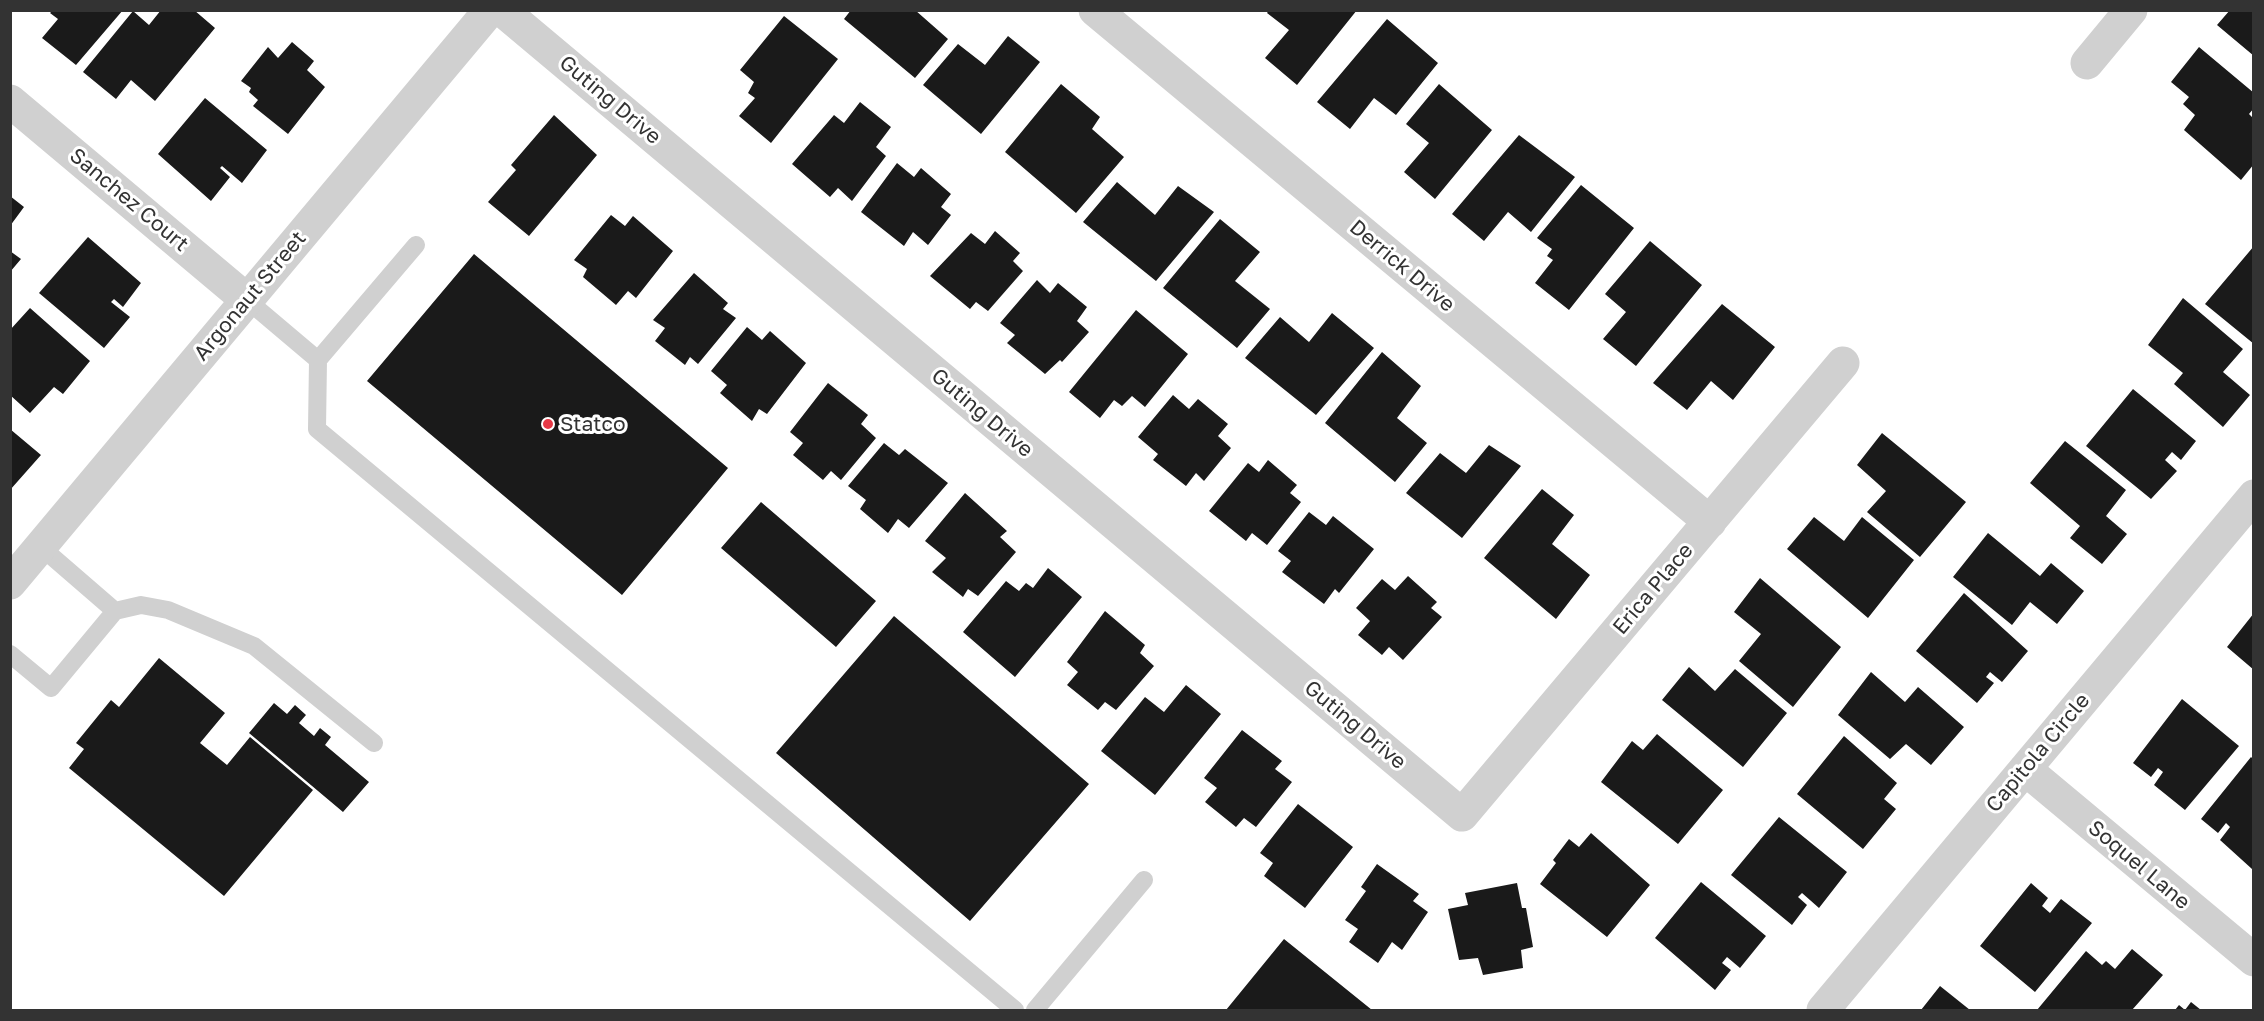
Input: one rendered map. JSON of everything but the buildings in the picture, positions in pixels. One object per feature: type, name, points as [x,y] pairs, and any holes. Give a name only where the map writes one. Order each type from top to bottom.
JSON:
[{"type":"street","name":"Argonaut Street","points":[[10,583],[490,10]]},
{"type":"street","name":"Guting Drive","points":[[502,10],[1462,814]]},
{"type":"street","name":"Derrick Drive","points":[[1095,10],[1710,522]]},
{"type":"street","points":[[2087,63],[2131,10]]},
{"type":"street","name":"Sanchez Court","points":[[10,101],[247,300]]},
{"type":"street","name":"Erica Place","points":[[1462,814],[1843,363]]},
{"type":"street","name":"Capitola Circle","points":[[1823,1011],[2253,496]]},
{"type":"street","name":"Soquel Lane","points":[[2025,769],[2253,960]]},
{"type":"lane","points":[[417,245],[318,360],[318,429],[1015,1011]]},
{"type":"lane","points":[[247,300],[318,360]]},
{"type":"lane","points":[[40,547],[115,611]]},
{"type":"lane","points":[[10,654],[51,688],[115,611],[141,604],[168,610],[254,646],[374,743]]},
{"type":"lane","points":[[1035,1011],[1144,880]]},
{"type":"place","name":"Statco","points":[[548,424]]}]
